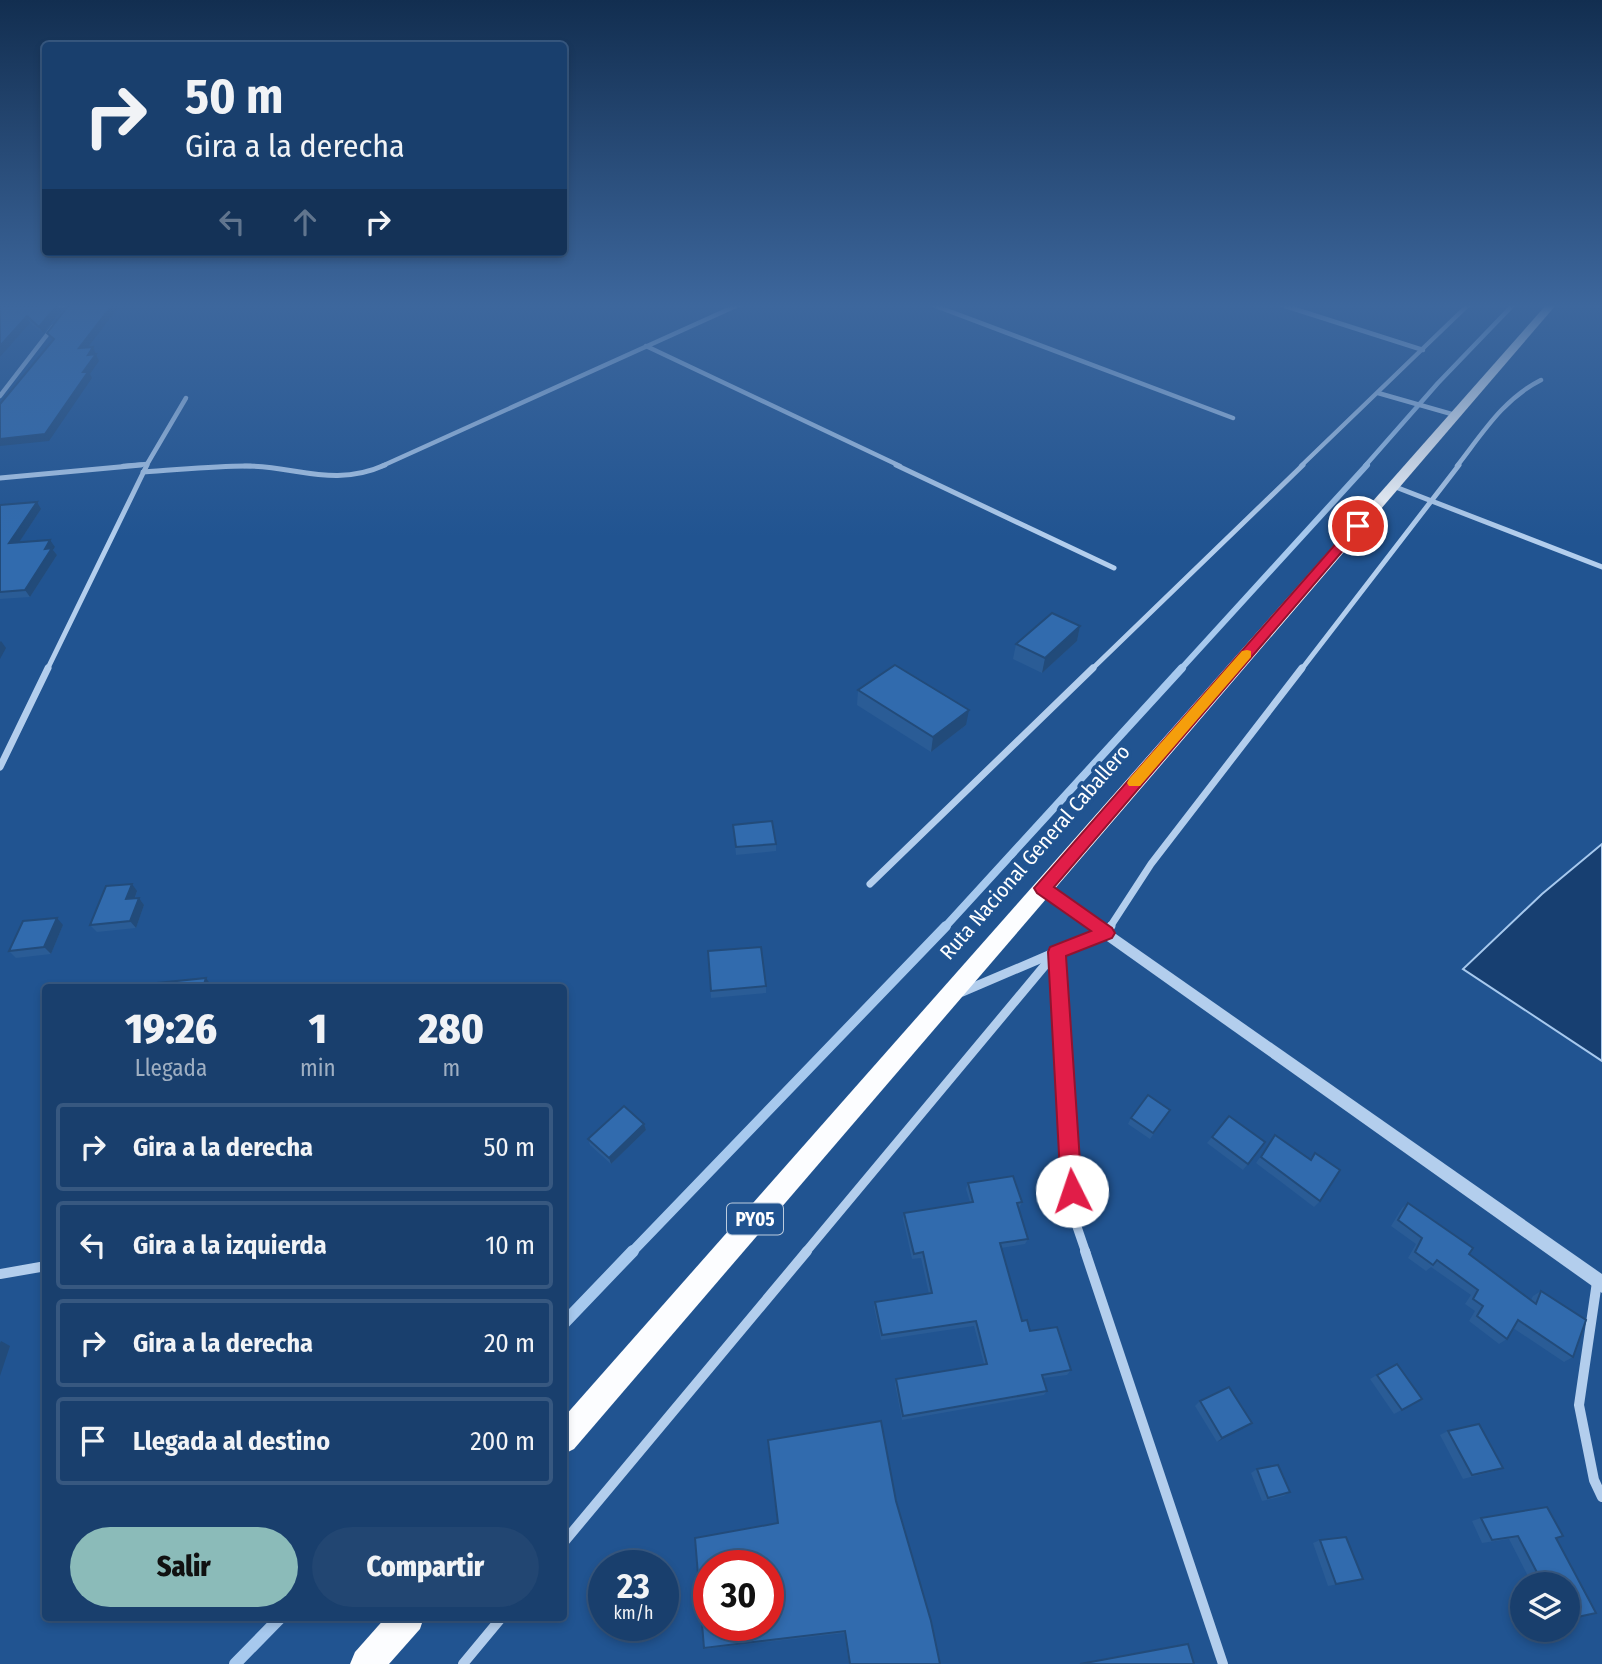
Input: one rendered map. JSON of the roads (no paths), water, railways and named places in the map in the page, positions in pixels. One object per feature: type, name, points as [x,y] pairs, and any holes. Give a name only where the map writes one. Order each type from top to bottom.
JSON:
[{"type":"highway","name":"Ruta Nacional General Caballero","points":[[567,1435],[1483,383]]},
{"type":"highway","points":[[367,1664],[405,1621]]},
{"type":"street","points":[[143,472],[249,466],[314,476],[356,474],[380,467],[565,383]]},
{"type":"street","points":[[723,383],[1114,568]]},
{"type":"street","points":[[1140,383],[1233,418]]},
{"type":"street","points":[[870,884],[1389,383]]},
{"type":"street","points":[[947,999],[1106,933],[1151,864],[1506,403],[1536,383]]},
{"type":"street","points":[[1378,393],[1455,415]]},
{"type":"street","points":[[0,767],[143,472],[186,398]]},
{"type":"street","points":[[0,478],[148,464]]},
{"type":"street","points":[[1393,486],[1602,566]]},
{"type":"street","points":[[1043,888],[1600,1282],[1579,1405],[1594,1480],[1602,1497]]},
{"type":"street","points":[[567,1538],[1056,952]]},
{"type":"street","points":[[1056,952],[1074,1218],[1223,1664]]},
{"type":"street","points":[[0,1274],[42,1267]]},
{"type":"street","points":[[463,1664],[499,1621]]},
{"type":"water","points":[[1602,844],[1602,1061],[1463,969],[1542,894]]},
{"type":"waterway","points":[[1365,466],[1438,383]]},
{"type":"waterway","points":[[1180,670],[1367,465]]},
{"type":"waterway","points":[[945,927],[1182,668]]},
{"type":"waterway","points":[[631,1253],[946,926]]},
{"type":"waterway","points":[[567,1320],[633,1251]]},
{"type":"waterway","points":[[235,1664],[277,1621]]}]
